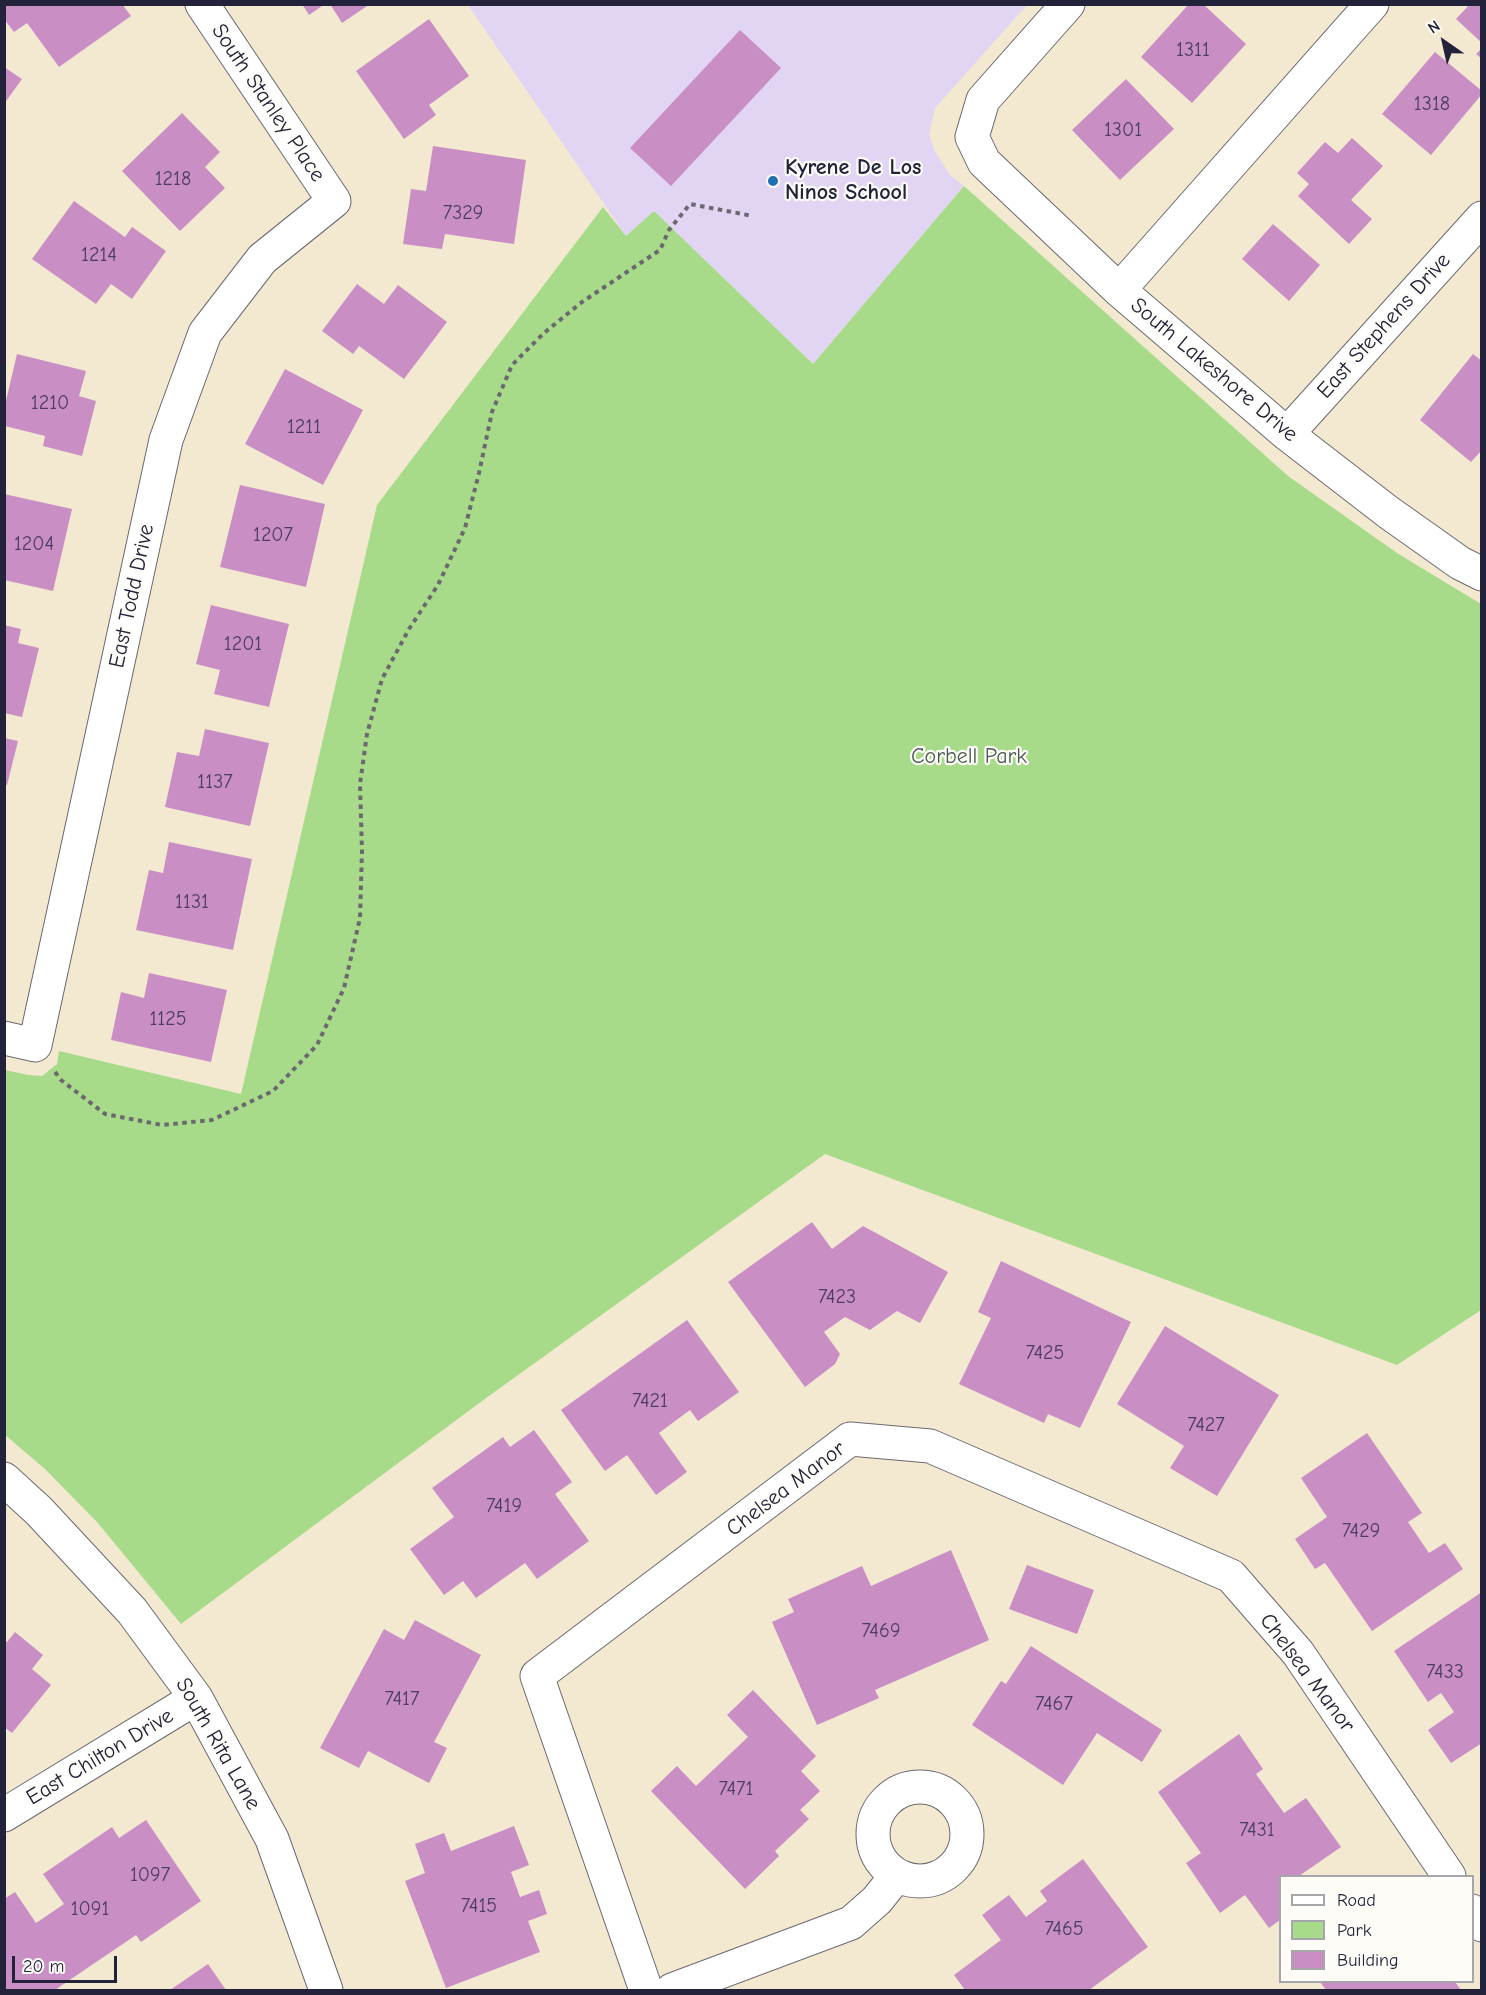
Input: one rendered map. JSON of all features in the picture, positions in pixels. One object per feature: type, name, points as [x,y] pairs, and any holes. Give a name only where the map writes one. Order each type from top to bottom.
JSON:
[{"type":"street","name":"South Stanley Place","points":[[202,4],[334,201]]},
{"type":"street","name":"South Lakeshore Drive","points":[[1068,4],[983,100],[972,137],[984,162],[1119,290],[1287,434],[1388,512],[1460,563],[1482,574]]},
{"type":"street","points":[[1119,290],[1372,4]]},
{"type":"street","name":"East Todd Drive","points":[[20,1041],[166,440],[205,333],[262,259],[334,201]]},
{"type":"street","name":"East Stephens Drive","points":[[1287,434],[1482,218]]},
{"type":"street","name":"Chelsea Manor","points":[[646,1990],[537,1676],[850,1440],[930,1446],[1231,1576],[1298,1653],[1448,1875]]},
{"type":"street","name":"South Rita Lane","points":[[4,1479],[39,1511],[132,1611],[196,1698],[272,1839],[326,1990]]},
{"type":"street","name":"East Chilton Drive","points":[[4,1815],[196,1698]]},
{"type":"street","points":[[672,1990],[851,1923],[878,1900],[897,1875]]},
{"type":"path","points":[[20,1041],[61,1080],[105,1114],[162,1125],[212,1120],[273,1091],[317,1045],[344,988],[360,918],[362,851],[360,784],[367,734],[382,679],[409,629],[438,585],[465,528],[492,412],[512,365],[544,333],[582,302],[660,250],[669,230],[690,204],[753,216]]},
{"type":"shaded area","name":"Kyrene De Los Ninos School","points":[[468,5],[1027,5],[935,108],[929,134],[934,150],[950,175],[964,186],[813,364],[654,211],[626,236]]},
{"type":"green space","name":"Corbell Park","points":[[964,186],[1288,476],[1397,553],[1481,604],[1481,1310],[1397,1365],[825,1154],[482,1401],[181,1624],[97,1522],[45,1469],[5,1435],[5,1070],[42,1076],[57,1064],[59,1051],[241,1094],[377,505],[603,207],[626,236],[654,211],[813,364]]},
{"type":"building","points":[[4,4],[122,4],[131,16],[59,67],[27,23],[14,32],[4,19]]},
{"type":"building","points":[[302,4],[325,4],[309,15]]},
{"type":"building","points":[[330,4],[370,4],[342,23]]},
{"type":"building","points":[[1189,4],[1203,4],[1246,44],[1192,103],[1141,57]]},
{"type":"building","points":[[1470,4],[1482,4],[1482,43],[1456,19]]},
{"type":"building","points":[[429,19],[469,76],[429,105],[436,115],[404,139],[356,71]]},
{"type":"building","points":[[740,30],[781,68],[671,186],[630,148]]},
{"type":"building","points":[[1482,48],[1482,59],[1476,54]]},
{"type":"building","points":[[1435,52],[1482,91],[1482,94],[1431,155],[1382,114]]},
{"type":"building","points":[[4,67],[22,79],[4,104]]},
{"type":"building","points":[[1126,79],[1174,129],[1120,180],[1072,130]]},
{"type":"building","points":[[182,113],[220,152],[205,167],[225,188],[180,231],[122,171]]},
{"type":"building","points":[[1352,138],[1383,166],[1351,200],[1372,219],[1349,244],[1298,196],[1309,184],[1297,173],[1325,142],[1338,153]]},
{"type":"building","points":[[433,146],[526,160],[514,244],[445,234],[442,249],[403,244],[411,189],[426,191]]},
{"type":"building","points":[[74,201],[125,237],[132,227],[166,251],[132,299],[111,284],[96,304],[32,259]]},
{"type":"building","points":[[1273,224],[1320,265],[1289,301],[1242,259]]},
{"type":"building","points":[[357,284],[384,304],[398,285],[447,322],[404,379],[359,346],[353,354],[322,331]]},
{"type":"building","points":[[17,354],[86,371],[79,396],[96,401],[82,456],[43,446],[45,436],[5,426],[5,405]]},
{"type":"building","points":[[1473,354],[1482,361],[1482,450],[1471,462],[1420,420]]},
{"type":"building","points":[[285,369],[363,410],[323,485],[245,444]]},
{"type":"building","points":[[240,485],[325,504],[306,587],[220,567]]},
{"type":"building","points":[[4,494],[72,509],[53,591],[4,580]]},
{"type":"building","points":[[211,605],[289,624],[269,707],[214,694],[220,670],[196,664]]},
{"type":"building","points":[[4,625],[21,629],[18,643],[39,648],[22,717],[4,713]]},
{"type":"building","points":[[205,729],[269,743],[250,826],[165,807],[177,752],[199,756]]},
{"type":"building","points":[[4,738],[18,741],[7,785],[4,784]]},
{"type":"building","points":[[169,842],[252,859],[233,950],[136,930],[149,870],[163,873]]},
{"type":"building","points":[[149,973],[227,990],[211,1062],[111,1040],[121,992],[144,998]]},
{"type":"building","points":[[812,1222],[832,1249],[863,1226],[948,1272],[920,1323],[897,1311],[870,1330],[845,1317],[824,1332],[840,1354],[835,1364],[805,1387],[728,1282]]},
{"type":"building","points":[[1001,1261],[1131,1322],[1080,1428],[1048,1414],[1044,1423],[959,1384],[991,1318],[978,1312]]},
{"type":"building","points":[[687,1320],[739,1392],[698,1421],[690,1410],[659,1433],[687,1472],[656,1495],[627,1455],[605,1471],[561,1410]]},
{"type":"building","points":[[1165,1326],[1279,1395],[1217,1496],[1170,1468],[1184,1446],[1117,1404]]},
{"type":"building","points":[[534,1430],[572,1482],[555,1494],[589,1541],[537,1579],[525,1563],[476,1598],[463,1581],[444,1595],[410,1549],[454,1517],[432,1488],[503,1437],[510,1447]]},
{"type":"building","points":[[1367,1433],[1422,1513],[1408,1522],[1429,1553],[1445,1543],[1463,1569],[1372,1631],[1325,1563],[1315,1569],[1295,1539],[1327,1517],[1301,1478]]},
{"type":"building","points":[[951,1550],[989,1640],[875,1690],[879,1698],[817,1725],[772,1622],[794,1612],[788,1599],[862,1566],[871,1586]]},
{"type":"building","points":[[1027,1565],[1094,1590],[1077,1634],[1009,1609]]},
{"type":"building","points":[[1482,1592],[1482,1743],[1451,1763],[1428,1730],[1454,1712],[1441,1693],[1428,1702],[1394,1651]]},
{"type":"building","points":[[415,1620],[481,1655],[434,1742],[447,1748],[429,1783],[368,1751],[359,1768],[320,1748],[384,1629],[404,1640]]},
{"type":"building","points":[[15,1632],[43,1655],[32,1669],[51,1685],[12,1733],[4,1727],[4,1640],[7,1642]]},
{"type":"building","points":[[1031,1646],[1162,1730],[1142,1762],[1097,1733],[1063,1785],[972,1725],[1001,1681],[1006,1684]]},
{"type":"building","points":[[753,1690],[816,1756],[801,1771],[820,1791],[800,1810],[809,1819],[775,1851],[779,1856],[745,1889],[651,1791],[677,1766],[696,1786],[748,1737],[727,1715]]},
{"type":"building","points":[[1239,1734],[1263,1769],[1256,1774],[1284,1813],[1306,1798],[1341,1847],[1300,1875],[1279,1875],[1279,1921],[1269,1928],[1245,1895],[1220,1913],[1186,1863],[1201,1853],[1158,1792]]},
{"type":"building","points":[[146,1820],[201,1901],[141,1942],[136,1935],[55,1990],[4,1990],[4,1899],[15,1892],[36,1923],[64,1904],[43,1874],[112,1827],[119,1838]]},
{"type":"building","points":[[514,1826],[529,1865],[511,1872],[520,1897],[539,1890],[547,1914],[528,1921],[540,1952],[446,1988],[405,1881],[425,1873],[415,1844],[444,1833],[451,1851]]},
{"type":"building","points":[[1083,1859],[1148,1947],[1089,1990],[965,1990],[954,1975],[1001,1940],[982,1915],[1009,1895],[1026,1917],[1047,1901],[1040,1891]]},
{"type":"building","points":[[208,1964],[226,1990],[170,1990]]},
{"type":"building","points":[[1321,1983],[1456,1983],[1461,1990],[1326,1990]]},
{"type":"place","name":"Kyrene De Los Ninos School","points":[[773,181]]}]
